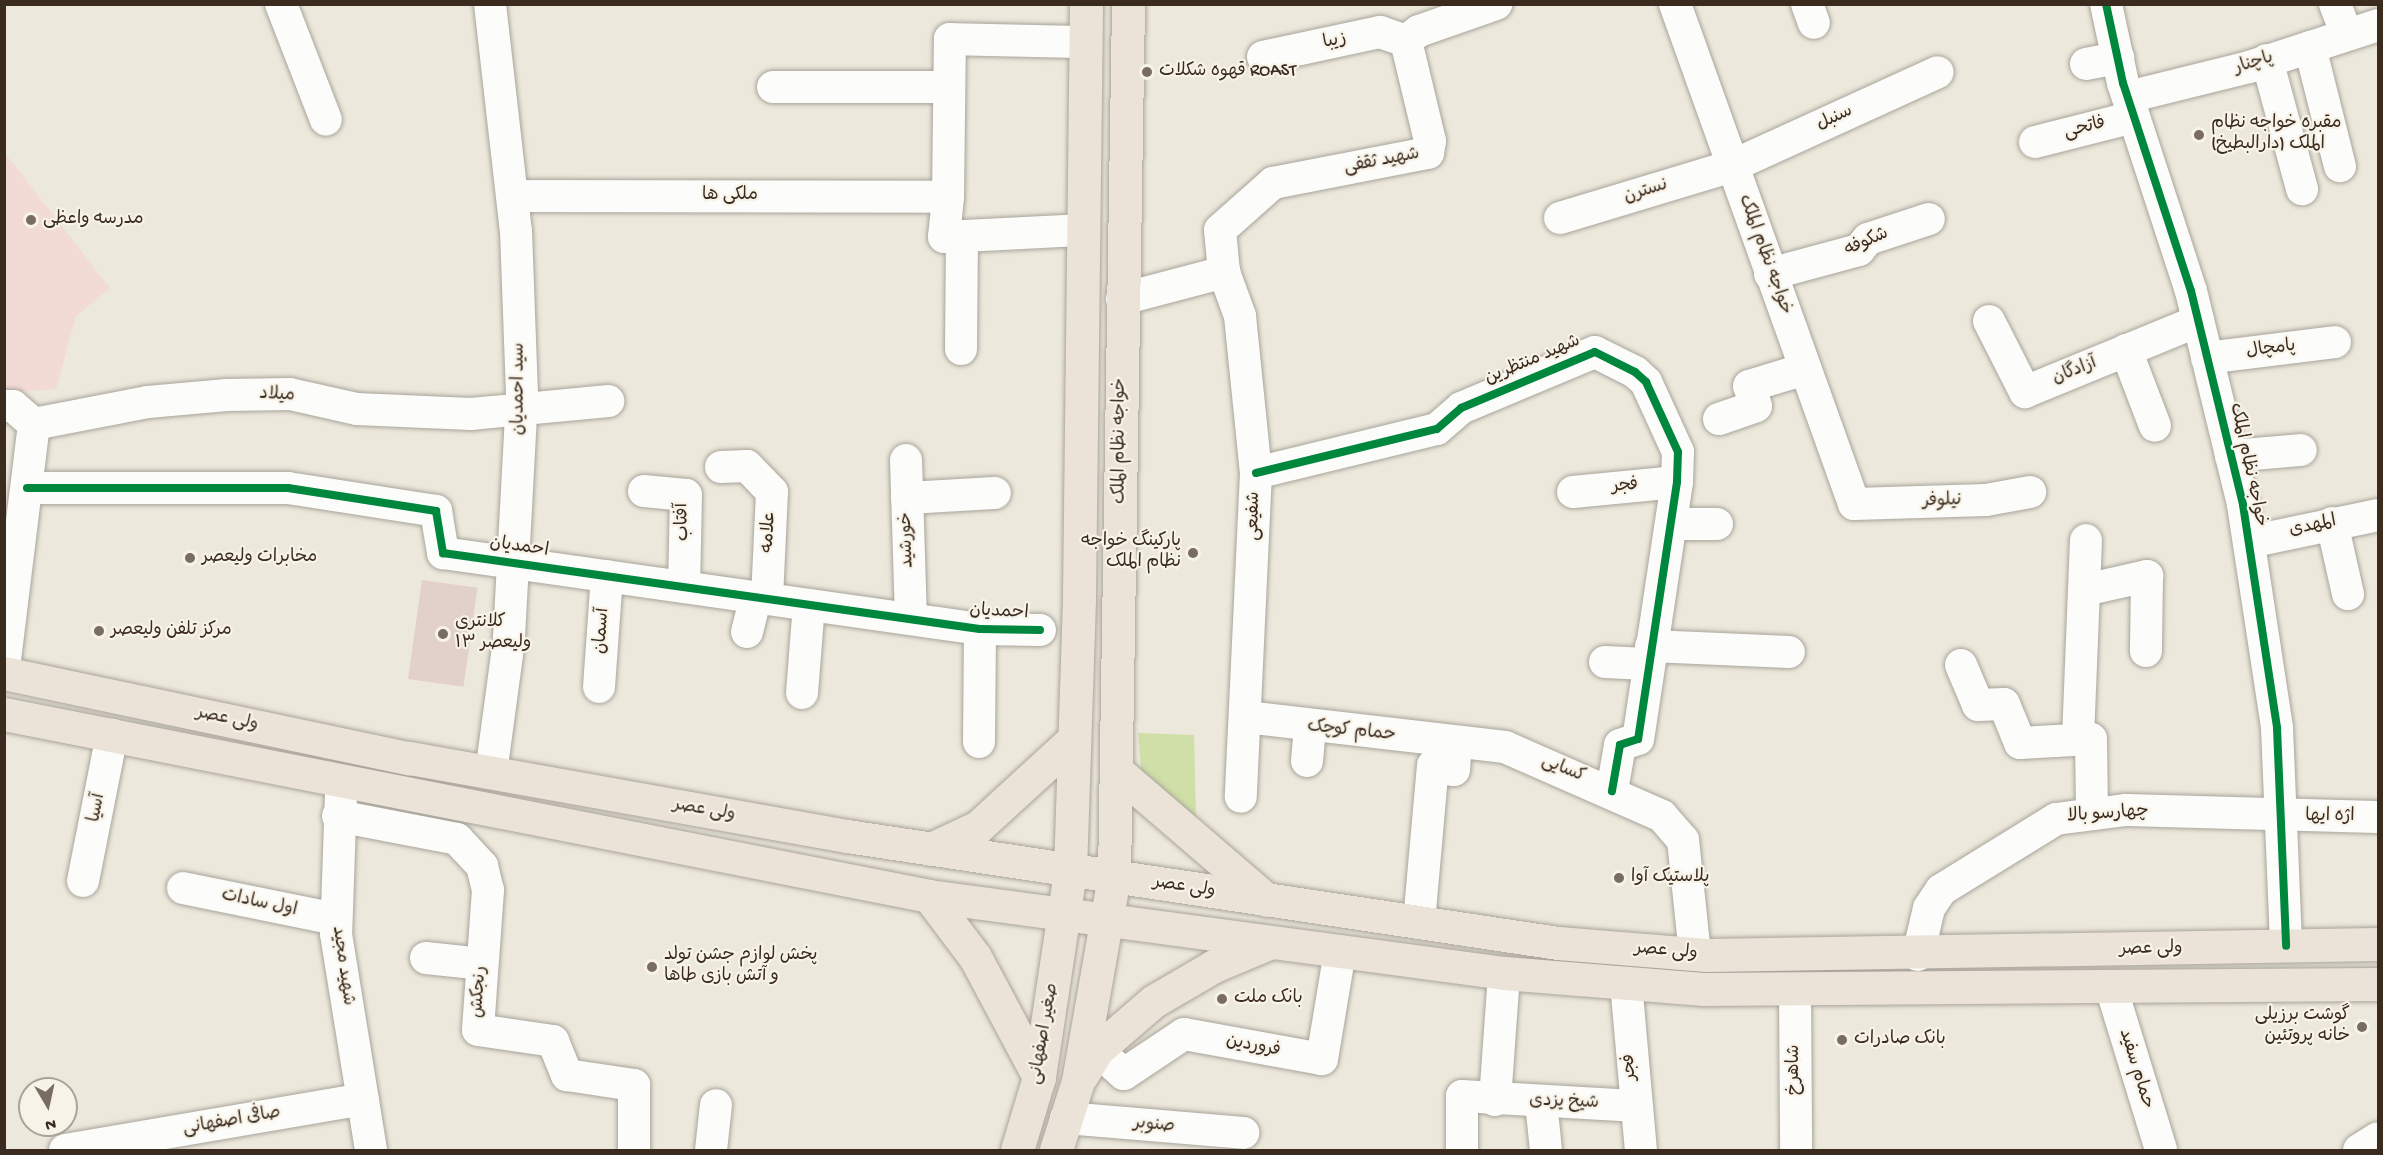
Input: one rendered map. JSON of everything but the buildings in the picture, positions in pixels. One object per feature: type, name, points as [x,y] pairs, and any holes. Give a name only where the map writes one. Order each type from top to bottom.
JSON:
[{"type":"main road","points":[[1070,871],[1085,23],[1128,14]]},
{"type":"main road","name":"خواجه نظام الملک","points":[[1109,923],[1114,877],[1118,772],[1122,299],[1128,14]]},
{"type":"main road","name":"ولی عصر","points":[[4,671],[491,773],[931,849],[1558,943],[1695,954],[1918,955],[2379,945]]},
{"type":"main road","name":"ولی عصر","points":[[4,714],[929,896],[1109,923],[1504,973],[1626,983],[1795,989],[2379,984]]},
{"type":"main road","points":[[931,849],[978,826],[1074,739]]},
{"type":"main road","points":[[1118,772],[1267,900]]},
{"type":"main road","name":"صغیر اصفهانی","points":[[1017,1150],[1039,1077],[1070,871]]},
{"type":"main road","points":[[929,896],[975,957],[1039,1077]]},
{"type":"main road","points":[[1056,1150],[1078,1081],[1109,923]]},
{"type":"main road","points":[[1078,1081],[1096,1050],[1154,1001],[1214,966],[1270,943]]},
{"type":"street","points":[[281,4],[326,120]]},
{"type":"street","name":"سید احمدیان","points":[[490,4],[513,196],[522,411],[513,563],[491,773]]},
{"type":"street","points":[[1406,41],[1419,31],[1496,4]]},
{"type":"street","name":"خواجه نظام الملک","points":[[1675,4],[1854,504]]},
{"type":"street","name":"خواجه نظام الملک","points":[[2106,4],[2131,107],[2199,321],[2249,542],[2277,729],[2286,946]]},
{"type":"street","points":[[2335,4],[2348,35]]},
{"type":"street","points":[[1080,230],[944,237],[948,197],[950,39],[1085,23]]},
{"type":"street","name":"پاچنار","points":[[2131,107],[2267,60],[2379,25]]},
{"type":"street","name":"زیبا","points":[[1263,57],[1380,32],[1406,41]]},
{"type":"street","name":"شهید ثقفی","points":[[1224,272],[1220,230],[1273,183],[1428,153],[1430,141],[1406,41]]},
{"type":"street","points":[[2310,47],[2340,166]]},
{"type":"street","points":[[2086,64],[2118,58]]},
{"type":"street","points":[[2267,60],[2302,189]]},
{"type":"street","name":"سنبل","points":[[1732,166],[1938,72]]},
{"type":"street","points":[[773,87],[949,87]]},
{"type":"street","name":"فاتحی","points":[[2035,142],[2131,107]]},
{"type":"street","name":"نسترن","points":[[1560,218],[1732,166]]},
{"type":"street","name":"ملکی ها","points":[[513,196],[948,197]]},
{"type":"street","name":"شکوفه","points":[[1770,274],[1859,250],[1868,239],[1929,219]]},
{"type":"street","points":[[961,348],[962,237]]},
{"type":"street","points":[[1122,299],[1224,272]]},
{"type":"street","name":"شفیعی","points":[[1224,272],[1240,316],[1256,473],[1241,797]]},
{"type":"street","name":"آزادگان","points":[[1989,321],[2025,392],[2199,321]]},
{"type":"street","name":"پامچال","points":[[2207,358],[2335,342]]},
{"type":"street","points":[[2126,351],[2155,426]]},
{"type":"street","name":"شهید منتظرین","points":[[1256,473],[1437,429],[1461,408],[1595,352],[1646,382],[1678,452],[1677,482],[1638,739],[1620,745],[1612,791]]},
{"type":"street","points":[[1719,419],[1756,406],[1749,386],[1805,369]]},
{"type":"street","name":"میلاد","points":[[34,424],[148,402],[227,395],[291,394],[357,409],[522,411],[608,401]]},
{"type":"street","points":[[4,406],[13,406],[34,424],[4,671]]},
{"type":"street","points":[[2231,456],[2301,450]]},
{"type":"street","name":"خورشید","points":[[906,460],[911,620]]},
{"type":"street","name":"علامه","points":[[721,467],[747,466],[772,492],[761,598],[747,632]]},
{"type":"street","name":"فجر","points":[[1573,492],[1677,482]]},
{"type":"street","name":"احمدیان","points":[[27,488],[288,488],[436,511],[443,553],[980,629],[1040,630]]},
{"type":"street","name":"آفتاب","points":[[644,492],[686,495],[684,587]]},
{"type":"street","name":"نیلوفر","points":[[1854,504],[1986,500],[2030,492]]},
{"type":"street","points":[[907,498],[994,493]]},
{"type":"street","name":"المهدی","points":[[2249,542],[2332,522],[2378,515]]},
{"type":"street","points":[[2332,522],[2348,594]]},
{"type":"street","points":[[1672,524],[1717,524]]},
{"type":"street","points":[[2078,740],[2086,540]]},
{"type":"street","name":"آسمان","points":[[599,687],[607,576]]},
{"type":"street","points":[[2085,590],[2147,576],[2146,651]]},
{"type":"street","points":[[802,693],[808,605]]},
{"type":"street","points":[[979,742],[980,629]]},
{"type":"street","points":[[1605,662],[1649,655],[1789,652]]},
{"type":"street","points":[[1961,665],[1978,705],[2004,704],[2020,743],[2091,739],[2092,814]]},
{"type":"street","name":"حمام کوچک","points":[[1246,717],[1310,728],[1456,743]]},
{"type":"street","points":[[1307,761],[1310,728]]},
{"type":"street","name":"آسیا","points":[[84,881],[112,735]]},
{"type":"street","points":[[1419,922],[1433,766],[1454,770],[1456,743]]},
{"type":"street","name":"کسایی","points":[[1456,743],[1505,747],[1612,791],[1662,816],[1683,840],[1695,954]]},
{"type":"street","name":"شهید مجید","points":[[342,780],[338,816],[336,920],[371,1150]]},
{"type":"street","name":"چهارسو بالا","points":[[1918,955],[1929,908],[1941,890],[2056,819],[2126,810],[2281,817]]},
{"type":"street","name":"رنجکش","points":[[338,816],[457,839],[482,866],[488,890],[478,1030],[553,1041],[567,1075],[634,1085],[634,1150]]},
{"type":"street","name":"اژه ایها","points":[[2281,817],[2379,817]]},
{"type":"street","name":"اول سادات","points":[[183,888],[336,920]]},
{"type":"street","name":"فروردین","points":[[1096,1050],[1124,1074],[1184,1034],[1322,1059],[1340,951]]},
{"type":"street","points":[[426,958],[482,964]]},
{"type":"street","points":[[1495,1100],[1504,973]]},
{"type":"street","name":"فجر","points":[[1626,983],[1634,1106],[1641,1150]]},
{"type":"street","name":"حمام سفید","points":[[2111,987],[2161,1150]]},
{"type":"street","name":"شاهرخ","points":[[1795,989],[1796,1150]]},
{"type":"street","name":"شیخ یزدی","points":[[1462,1150],[1460,1098],[1634,1106]]},
{"type":"street","name":"صافی اصفهانی","points":[[83,1149],[363,1099]]},
{"type":"street","points":[[1542,1102],[1546,1150]]},
{"type":"street","points":[[711,1150],[716,1105]]},
{"type":"street","name":"صنوبر","points":[[1066,1118],[1243,1132]]},
{"type":"street","points":[[2359,1150],[2379,1138]]},
{"type":"shaded area","name":"مدرسه واعظی","points":[[4,152],[110,288],[76,316],[56,389],[5,393]]},
{"type":"green space","points":[[1138,733],[1194,735],[1196,818],[1142,780]]},
{"type":"cycle path","points":[[2106,4],[2123,83],[2191,291],[2243,505],[2277,728],[2286,946]]},
{"type":"cycle path","points":[[1256,473],[1437,429],[1461,408],[1595,352],[1635,372],[1646,382],[1678,452],[1677,482],[1638,739],[1620,745],[1612,791]]},
{"type":"cycle path","points":[[27,488],[288,488],[436,511],[443,553],[980,629],[1040,630]]},
{"type":"place","name":"قهوه شکلات ROAST","points":[[1147,72]]},
{"type":"place","name":"مقبره خواجه نظام الملک (دارالبطیخ)","points":[[2199,135]]},
{"type":"place","name":"مدرسه واعظی","points":[[31,220]]},
{"type":"place","name":"پارکینگ خواجه نظام الملک","points":[[1193,553]]},
{"type":"place","name":"مخابرات ولیعصر","points":[[190,558]]},
{"type":"place","name":"مرکز تلفن ولیعصر","points":[[99,631]]},
{"type":"place","name":"کلانتری ۱۳ ولیعصر","points":[[443,634]]},
{"type":"place","name":"پلاستیک آوا","points":[[1619,878]]},
{"type":"place","name":"پخش لوازم جشن تولد و آتش بازی طاها","points":[[652,967]]},
{"type":"place","name":"بانک ملت","points":[[1222,999]]},
{"type":"place","name":"گوشت برزیلی خانه پروتئین","points":[[2362,1027]]},
{"type":"place","name":"بانک صادرات","points":[[1842,1040]]}]
